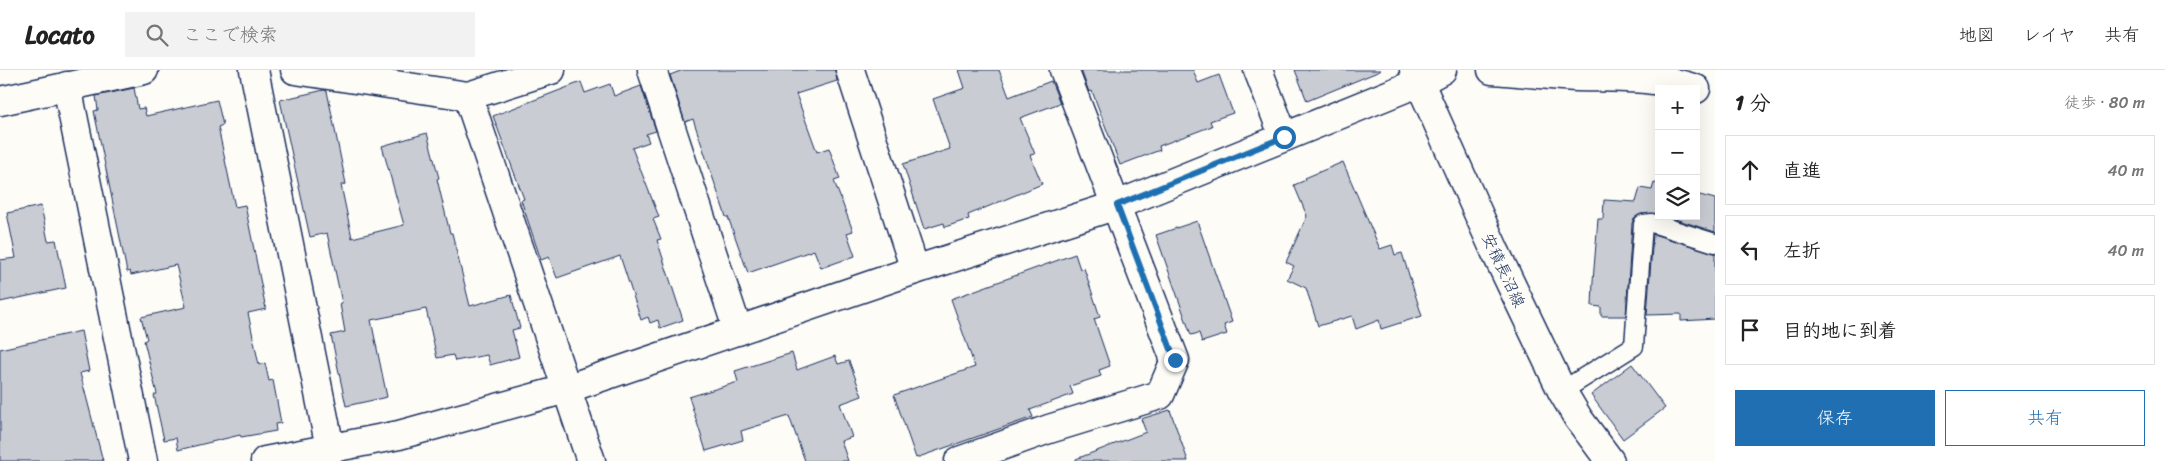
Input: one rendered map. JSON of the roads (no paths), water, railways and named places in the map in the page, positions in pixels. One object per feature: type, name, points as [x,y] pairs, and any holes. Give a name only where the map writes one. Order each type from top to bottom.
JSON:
[{"type":"street","points":[[0,101],[144,70]]},
{"type":"street","points":[[254,70],[330,448]]},
{"type":"street","points":[[295,70],[468,96],[551,70]]},
{"type":"street","points":[[652,70],[738,331]]},
{"type":"street","points":[[850,70],[915,270]]},
{"type":"street","points":[[959,461],[1049,429],[1160,395],[1175,360],[1064,70]]},
{"type":"street","points":[[1258,70],[1284,137]]},
{"type":"street","points":[[1492,70],[1642,74],[1685,85]]},
{"type":"street","points":[[265,461],[398,435],[566,389],[915,270],[1117,205],[1284,137],[1425,74]]},
{"type":"street","name":"安積長沼線","points":[[1425,74],[1495,251],[1562,391],[1578,418],[1610,461]]},
{"type":"street","points":[[67,86],[143,461]]},
{"type":"street","points":[[1700,90],[1715,95]]},
{"type":"street","points":[[468,96],[591,461]]},
{"type":"lane","points":[[1562,391],[1634,346],[1643,224],[1652,223],[1715,242]]}]
